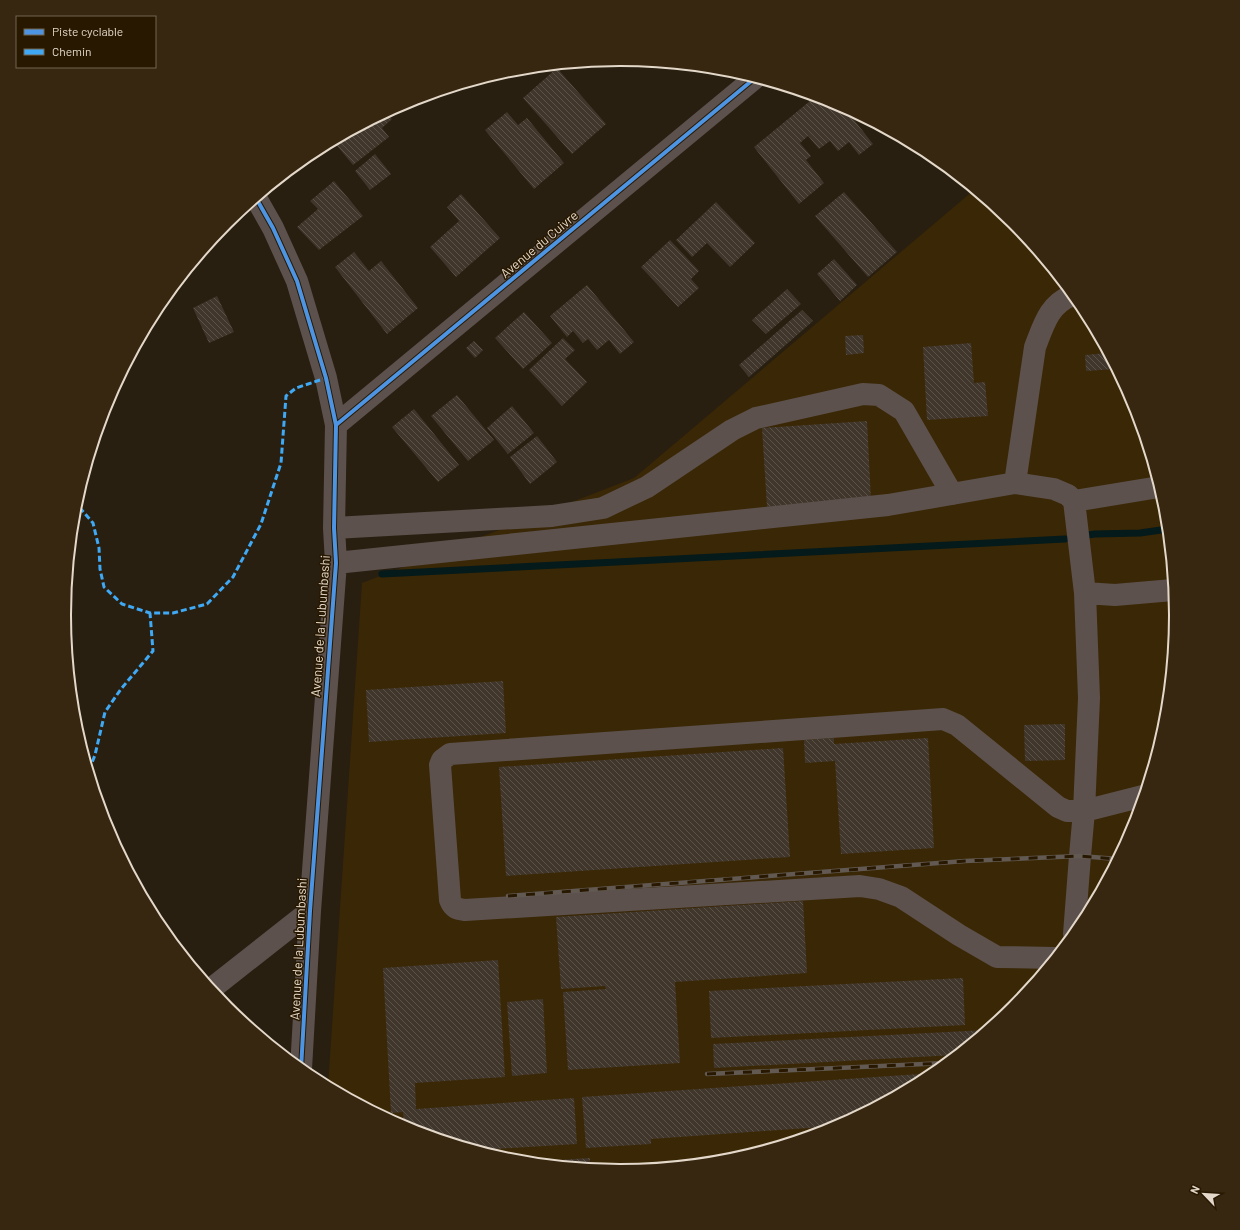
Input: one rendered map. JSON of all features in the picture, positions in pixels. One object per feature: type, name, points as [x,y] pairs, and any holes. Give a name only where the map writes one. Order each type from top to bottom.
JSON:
[{"type":"street","name":"Avenue du Cuivre","points":[[336,425],[750,82]]},
{"type":"street","name":"Avenue de la Lubumbashi","points":[[258,202],[273,228],[297,281],[326,378],[336,425],[334,528],[336,563],[310,911],[301,1062]]},
{"type":"street","points":[[1015,483],[1035,347],[1043,327],[1056,304],[1067,297]]},
{"type":"street","points":[[334,528],[552,516],[603,508],[647,487],[732,430],[756,418],[862,394],[879,395],[904,411],[952,494]]},
{"type":"street","points":[[336,563],[888,505],[1015,483],[1054,489],[1068,495],[1074,502],[1085,593],[1089,698],[1084,811],[1075,922]]},
{"type":"street","points":[[1074,502],[1153,488]]},
{"type":"street","points":[[1085,593],[1115,595],[1168,590]]},
{"type":"street","points":[[1049,958],[997,957],[965,939],[901,897],[879,889],[860,886],[473,909],[456,908],[452,906],[450,900],[440,765],[442,760],[450,754],[943,719],[957,725],[1058,807],[1067,811],[1084,811],[1137,798]]},
{"type":"street","points":[[215,986],[310,911]]},
{"type":"shaded area","points":[[971,193],[1008,227],[1033,253],[1056,281],[1095,341],[1112,372],[1127,405],[1140,439],[1150,473],[1164,543],[1168,579],[1168,651],[1164,687],[1150,757],[1140,791],[1112,858],[1095,890],[1056,949],[1033,977],[982,1028],[954,1051],[894,1090],[863,1107],[796,1135],[762,1145],[692,1159],[656,1163],[584,1163],[513,1153],[444,1135],[377,1107],[328,1080],[362,583],[634,478]]},
{"type":"building","points":[[554,70],[559,70],[606,124],[572,154],[523,98]]},
{"type":"building","points":[[810,101],[853,118],[873,144],[859,155],[849,142],[838,151],[830,141],[819,149],[808,136],[800,143],[811,156],[806,160],[824,183],[799,204],[754,147]]},
{"type":"building","points":[[507,112],[518,125],[527,118],[564,163],[534,189],[485,130]]},
{"type":"building","points":[[390,117],[392,119],[382,128],[389,137],[353,165],[337,146]]},
{"type":"building","points":[[375,154],[391,174],[370,190],[355,171]]},
{"type":"building","points":[[334,181],[363,216],[319,250],[297,227],[318,209],[310,201]]},
{"type":"building","points":[[844,192],[897,252],[868,277],[815,216]]},
{"type":"building","points":[[461,194],[500,238],[456,277],[430,247],[459,221],[447,207]]},
{"type":"building","points":[[716,202],[755,243],[730,267],[707,243],[692,257],[676,240]]},
{"type":"building","points":[[670,240],[699,271],[691,279],[699,288],[678,307],[641,267]]},
{"type":"building","points":[[354,252],[369,271],[381,261],[418,308],[387,334],[335,267]]},
{"type":"building","points":[[834,259],[857,285],[840,301],[817,274]]},
{"type":"building","points":[[587,285],[634,342],[620,354],[609,340],[597,350],[588,339],[583,343],[573,331],[567,337],[550,316]]},
{"type":"building","points":[[787,289],[801,304],[766,334],[752,320]]},
{"type":"building","points":[[217,296],[234,332],[209,343],[193,308]]},
{"type":"building","points":[[802,310],[813,321],[749,377],[739,365]]},
{"type":"building","points":[[524,312],[552,343],[523,369],[495,338]]},
{"type":"building","points":[[863,335],[864,353],[846,355],[845,336]]},
{"type":"building","points":[[563,338],[575,350],[565,359],[587,382],[562,406],[529,370]]},
{"type":"building","points":[[474,341],[483,350],[475,358],[466,348]]},
{"type":"building","points":[[971,343],[974,383],[985,382],[988,416],[927,420],[923,347]]},
{"type":"building","points":[[1102,353],[1111,369],[1086,371],[1085,355]]},
{"type":"building","points":[[457,395],[494,440],[468,461],[431,416]]},
{"type":"building","points":[[512,406],[534,433],[508,454],[487,428]]},
{"type":"building","points":[[414,409],[459,465],[438,482],[392,427]]},
{"type":"building","points":[[867,421],[871,500],[767,507],[762,428]]},
{"type":"building","points":[[537,436],[557,462],[530,484],[510,457]]},
{"type":"building","points":[[503,681],[506,733],[369,742],[366,690]]},
{"type":"building","points":[[1065,724],[1065,760],[1025,761],[1024,725]]},
{"type":"building","points":[[834,738],[834,744],[928,738],[934,848],[841,854],[835,761],[805,763],[804,740]]},
{"type":"building","points":[[783,748],[790,857],[506,876],[499,767]]},
{"type":"building","points":[[803,901],[807,973],[675,982],[680,1063],[568,1070],[563,992],[606,989],[605,986],[561,989],[556,917]]},
{"type":"building","points":[[498,960],[505,1077],[415,1083],[416,1109],[574,1098],[577,1144],[495,1149],[444,1135],[410,1122],[404,1119],[403,1112],[391,1113],[383,968]]},
{"type":"building","points":[[963,978],[965,1025],[711,1038],[709,991]]},
{"type":"building","points":[[543,999],[547,1073],[512,1076],[507,1002]]},
{"type":"building","points":[[979,1030],[948,1055],[714,1068],[713,1044]]},
{"type":"building","points":[[920,1074],[863,1107],[816,1127],[651,1139],[651,1144],[586,1148],[582,1097]]},
{"type":"building","points":[[590,1158],[590,1163],[584,1163],[557,1160]]},
{"type":"waterway","points":[[1080,536],[1095,534],[1140,533],[1162,530]]},
{"type":"waterway","points":[[382,574],[1065,539]]},
{"type":"railway","points":[[508,896],[965,861],[1080,856],[1112,859]]},
{"type":"railway","points":[[707,1074],[936,1063]]},
{"type":"marked path","points":[[82,510],[93,523],[99,548],[100,569],[104,587],[122,604],[150,613],[173,613],[207,604],[233,577],[261,524],[281,463],[286,396],[296,388],[326,378]]},
{"type":"marked path","points":[[92,763],[105,712],[121,689],[153,651],[150,613]]},
{"type":"cycle path","points":[[336,425],[750,82]]},
{"type":"cycle path","points":[[258,202],[273,228],[297,281],[326,378],[336,425],[334,528],[336,563],[310,911],[301,1062]]}]
